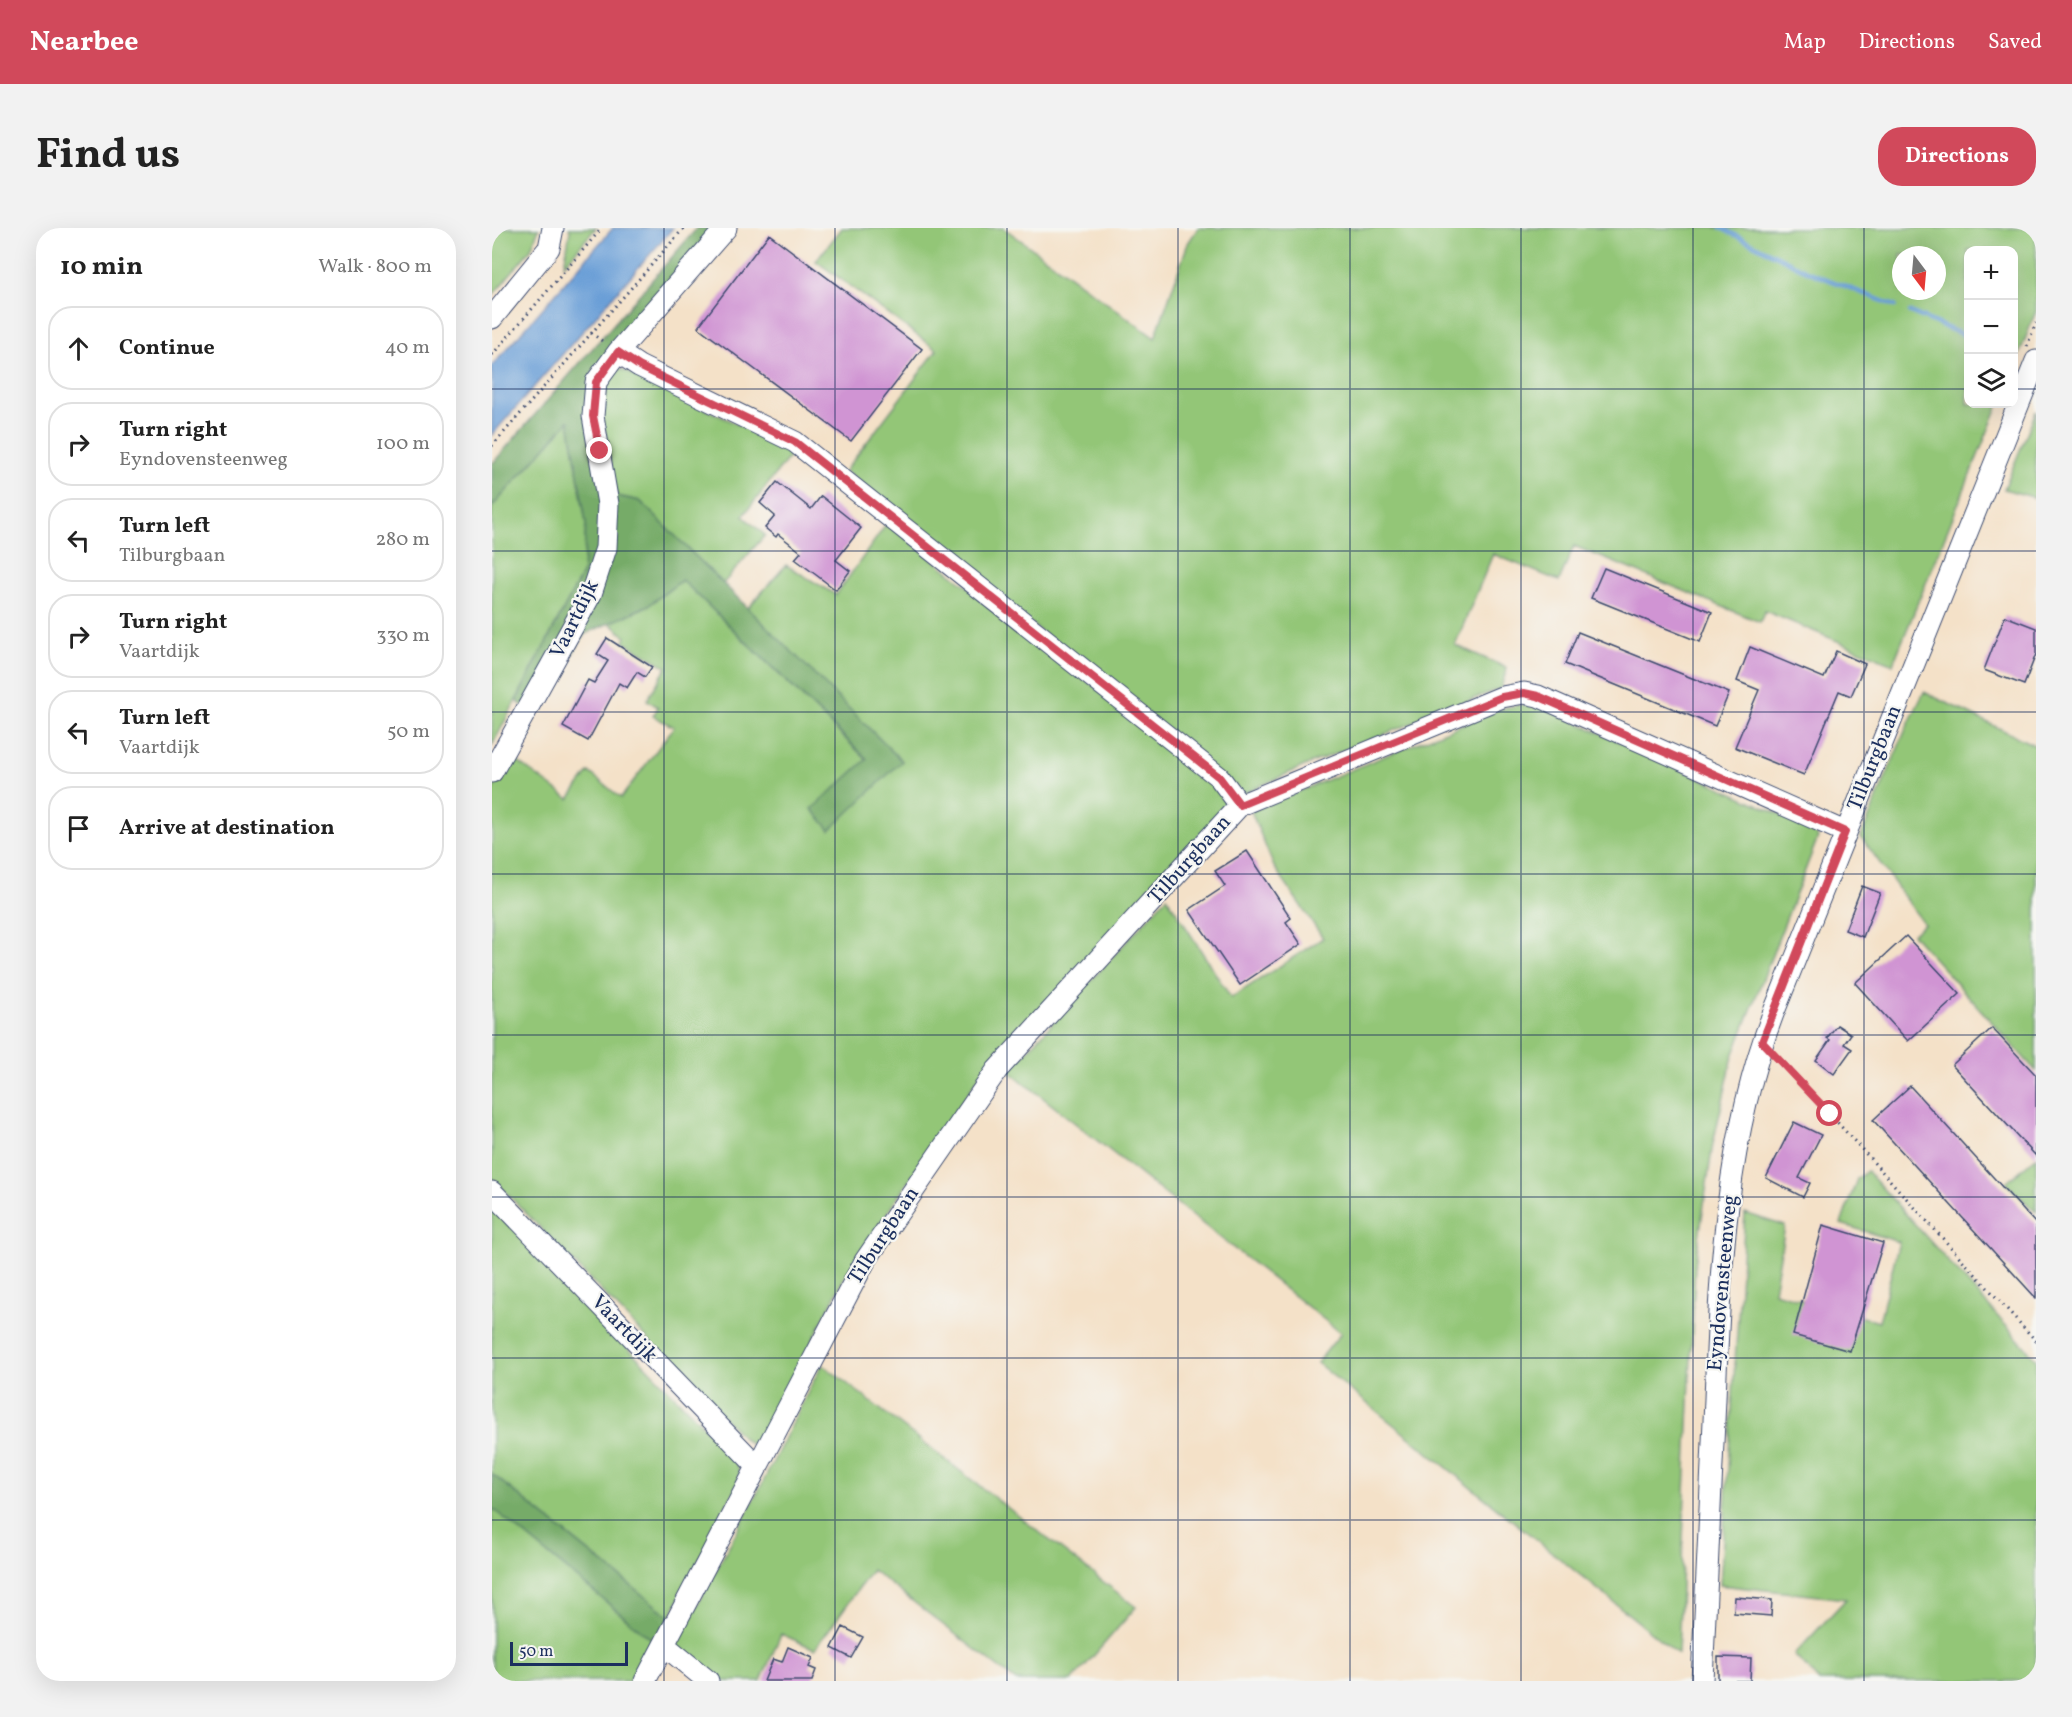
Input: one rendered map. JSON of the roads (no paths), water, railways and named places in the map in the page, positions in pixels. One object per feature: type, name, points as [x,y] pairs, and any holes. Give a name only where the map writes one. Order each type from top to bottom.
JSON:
[{"type":"street","points":[[492,318],[549,248],[553,228]]},
{"type":"street","name":"Vaartdijk","points":[[492,772],[591,594],[606,548],[608,504],[593,416],[596,382],[618,352],[726,228]]},
{"type":"street","points":[[618,352],[639,366],[795,442],[1219,777],[1240,805]]},
{"type":"street","name":"Tilburgbaan","points":[[645,1681],[756,1465],[865,1261],[998,1071],[1240,805],[1502,697],[1524,693],[1538,696],[1845,832],[2036,361]]},
{"type":"street","name":"Eyndovensteenweg","points":[[1702,1681],[1721,1256],[1735,1159],[1762,1042],[1845,832]]},
{"type":"street","name":"Vaartdijk","points":[[492,1192],[756,1465]]},
{"type":"street","points":[[664,1645],[708,1681]]},
{"type":"water","points":[[613,228],[673,228],[492,435],[492,366]]},
{"type":"waterway","points":[[1721,228],[1807,271],[1895,306]]},
{"type":"waterway","points":[[1910,312],[1964,335]]}]
